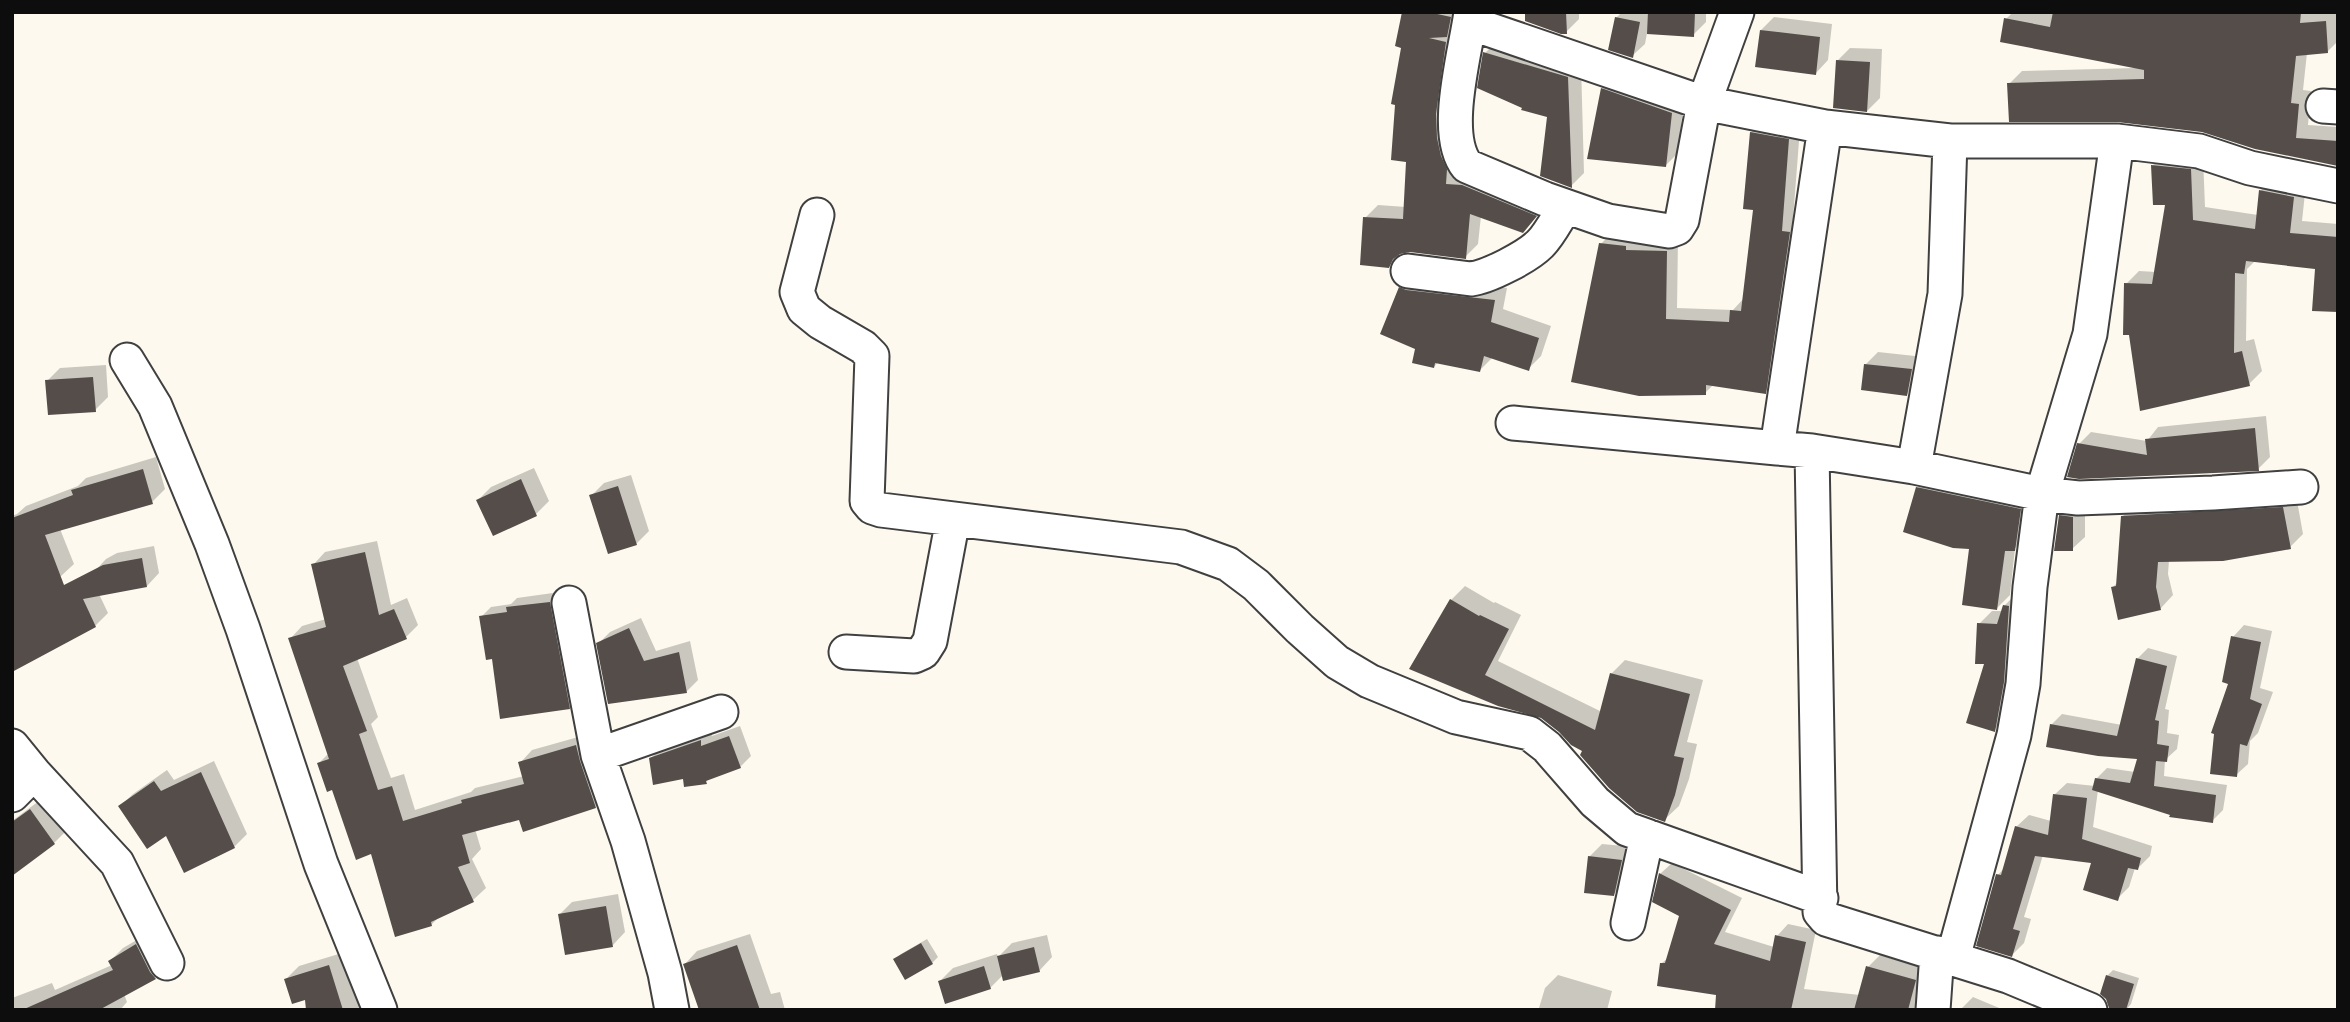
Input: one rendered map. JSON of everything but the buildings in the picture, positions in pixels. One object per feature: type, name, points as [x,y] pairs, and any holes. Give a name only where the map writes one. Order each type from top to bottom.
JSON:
[{"type":"street","points":[[1737,12],[1704,103],[1682,220],[1677,228],[1668,231],[1608,222],[1485,176],[1467,166],[1459,157],[1457,84],[1471,17],[1704,103],[1825,127],[1950,141],[2117,141],[2199,151],[2250,168],[2338,186]]},
{"type":"street","points":[[1777,448],[1825,127]]},
{"type":"street","points":[[1914,467],[1945,294],[1950,141]]},
{"type":"street","points":[[1933,1010],[1945,955],[2014,735],[2024,684],[2030,587],[2042,494],[2090,334],[2117,141]]},
{"type":"street","points":[[1408,271],[1480,278],[1527,254],[1540,244],[1565,207]]},
{"type":"street","points":[[817,215],[797,292],[804,309],[820,322],[863,347],[872,356],[867,501],[872,507],[1181,547],[1228,564],[1256,585],[1337,662],[1369,681],[1456,717],[1529,733],[1548,747],[1595,802],[1627,829],[1821,898]]},
{"type":"street","points":[[127,359],[155,407],[212,544],[321,864],[380,1010]]},
{"type":"street","points":[[1513,423],[1812,451],[1914,467],[2042,494],[2078,498],[2301,487]]},
{"type":"street","points":[[1812,451],[1820,912],[1826,919],[2008,976],[2090,1010]]},
{"type":"street","points":[[846,652],[914,656],[923,652],[930,641],[953,519]]},
{"type":"street","points":[[569,603],[598,755],[628,841],[673,1010]]},
{"type":"street","points":[[598,755],[721,712]]},
{"type":"street","points":[[12,746],[23,784],[117,863],[167,962]]},
{"type":"street","points":[[1628,923],[1647,836]]}]
